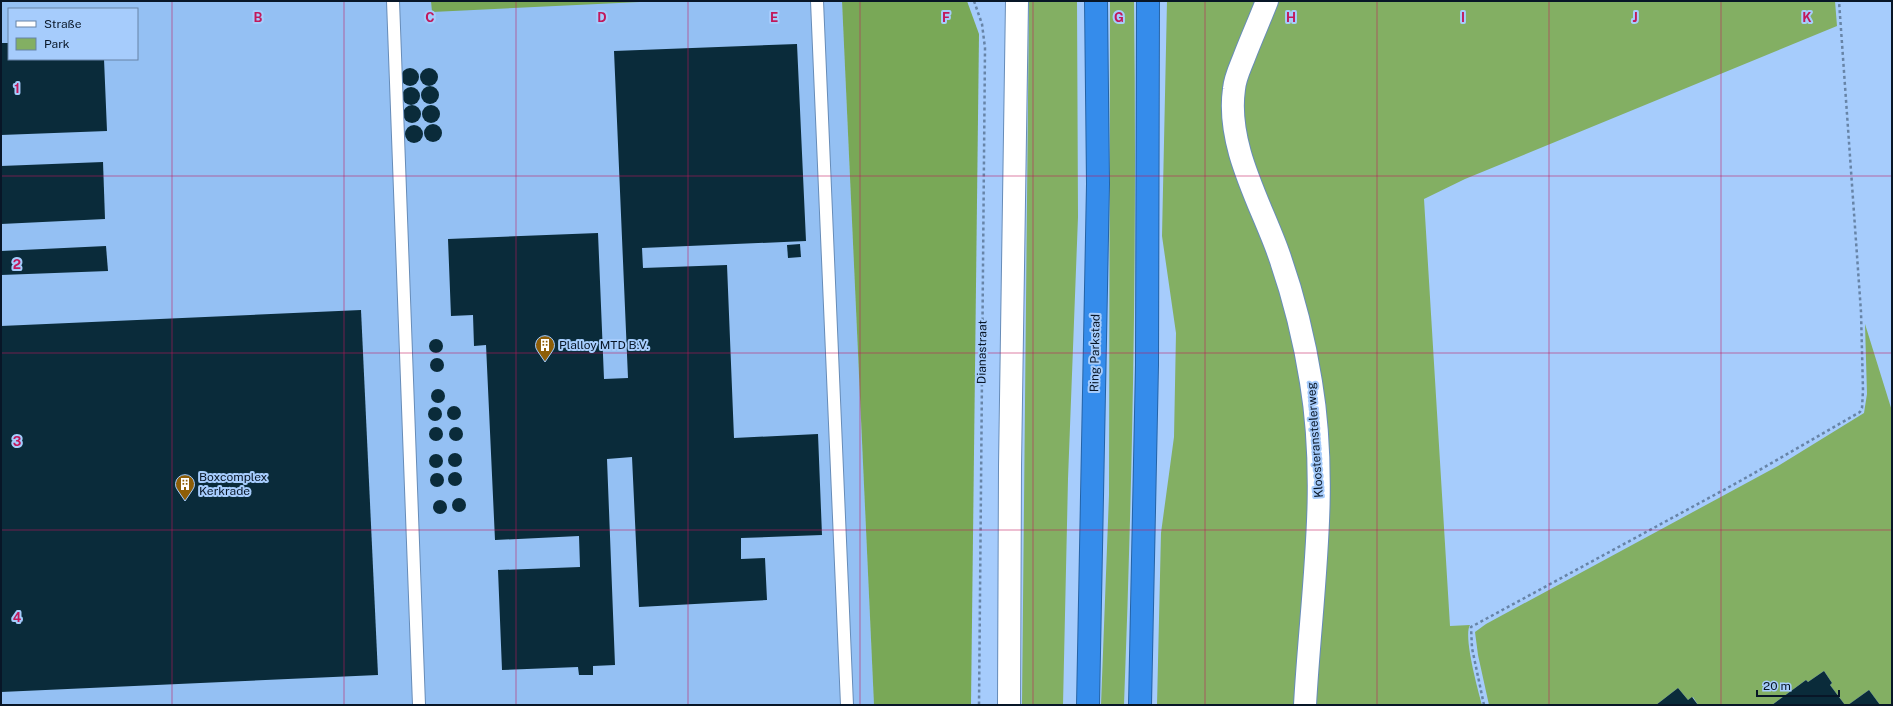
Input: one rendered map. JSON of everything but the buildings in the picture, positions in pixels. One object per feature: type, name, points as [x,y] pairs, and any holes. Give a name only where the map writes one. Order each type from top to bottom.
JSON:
[{"type":"highway","name":"Ring Parkstad","points":[[1088,705],[1098,184],[1096,1]]},
{"type":"highway","points":[[1140,705],[1147,409],[1148,1]]},
{"type":"street","points":[[1009,705],[1010,474],[1017,1]]},
{"type":"street","name":"Kloosteranstelerweg","points":[[1267,1],[1238,73],[1232,105],[1243,163],[1290,287],[1312,383],[1318,445],[1320,510],[1305,705]]},
{"type":"lane","points":[[393,1],[419,705]]},
{"type":"lane","points":[[817,1],[847,705]]},
{"type":"path","name":"Dianastraat","points":[[974,1],[982,24],[985,48],[979,705]]},
{"type":"path","points":[[1484,705],[1472,648],[1471,627],[1748,477],[1856,415],[1862,408],[1861,312],[1839,1]]},
{"type":"shaded area","points":[[1,1],[842,1],[874,705],[1,705]]},
{"type":"green space","points":[[431,1],[661,1],[432,12]]},
{"type":"green space","points":[[842,1],[967,1],[979,34],[971,705],[874,705]]},
{"type":"green space","points":[[1029,1],[1077,1],[1078,217],[1068,479],[1063,705],[1022,705]]},
{"type":"green space","points":[[1110,1],[1134,1],[1134,353],[1124,705],[1101,705],[1109,495]]},
{"type":"green space","points":[[1167,1],[1258,1],[1227,81],[1290,315],[1312,440],[1297,705],[1157,705],[1161,533],[1174,437],[1176,333],[1162,236]]},
{"type":"green space","points":[[1275,1],[1835,1],[1837,26],[1465,179],[1424,199],[1450,626],[1470,625],[1468,640],[1482,705],[1311,705],[1325,486],[1239,101]]},
{"type":"green space","points":[[1865,324],[1892,411],[1892,705],[1880,705],[1869,690],[1848,705],[1845,705],[1830,685],[1832,683],[1824,671],[1808,682],[1806,680],[1772,705],[1698,705],[1693,697],[1688,700],[1678,688],[1656,705],[1489,705],[1478,655],[1475,632],[1486,624],[1778,466],[1864,413],[1867,394]]},
{"type":"place","name":"Plalloy MTD B.V.","points":[[545,362]]},
{"type":"place","name":"Boxcomplex Kerkrade","points":[[185,501]]}]
